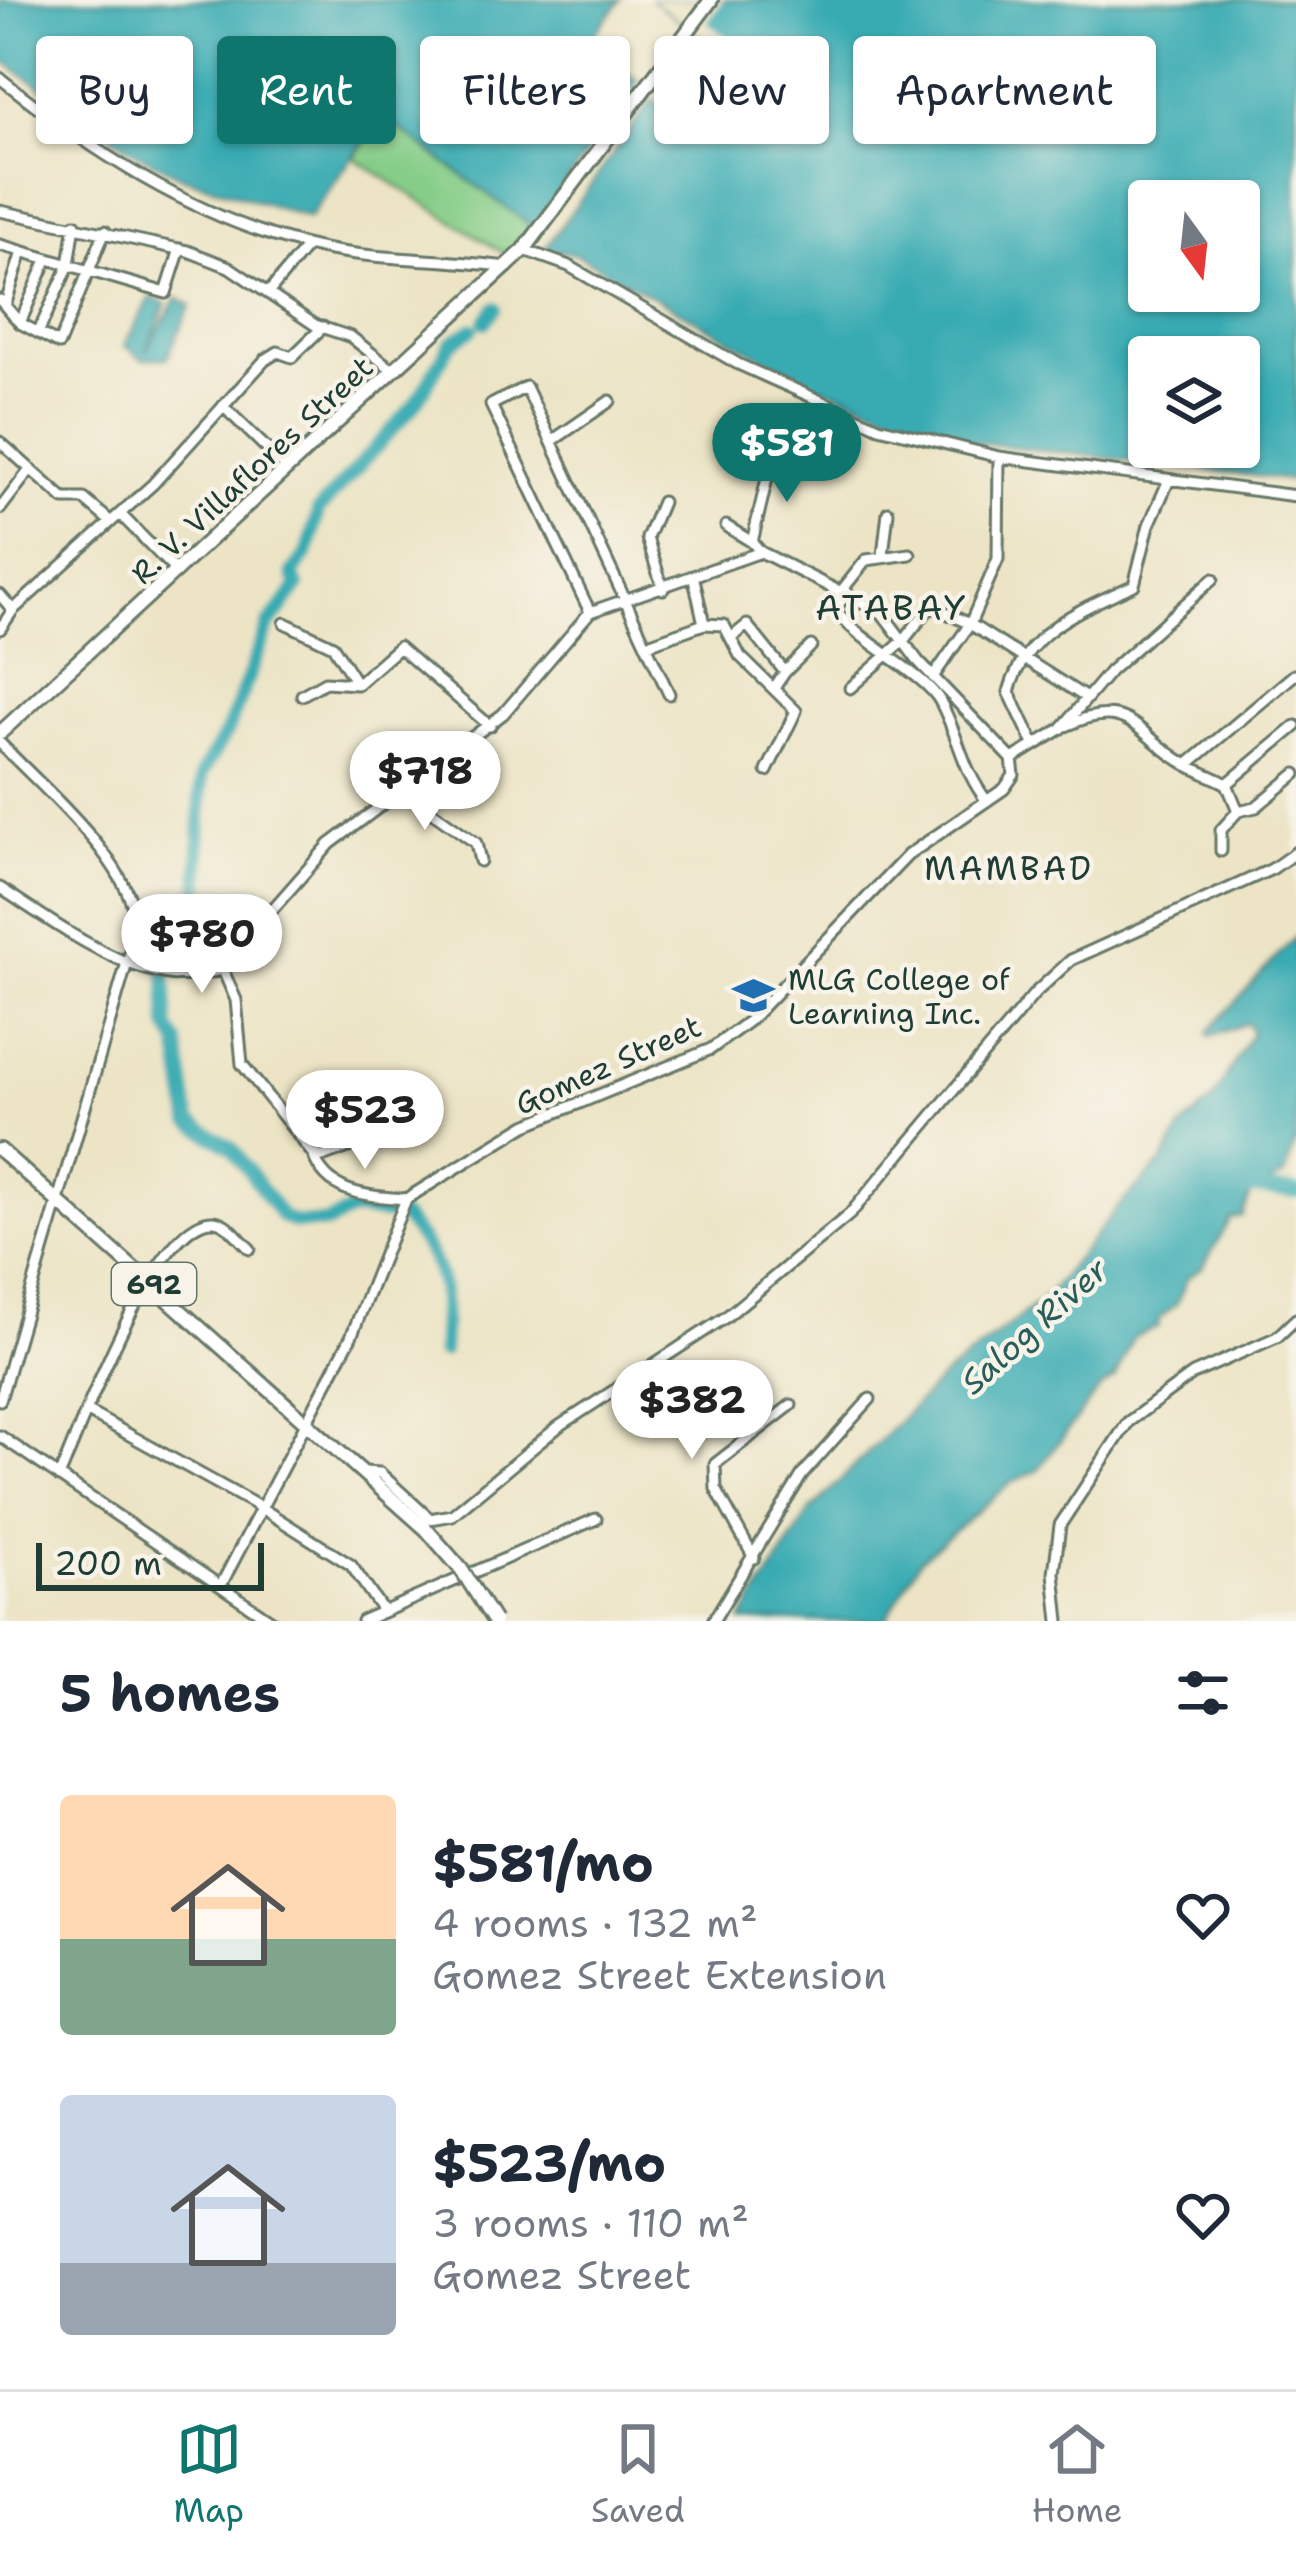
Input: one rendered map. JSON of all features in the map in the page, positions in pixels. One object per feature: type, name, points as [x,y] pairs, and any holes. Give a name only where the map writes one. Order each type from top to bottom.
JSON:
[{"type":"main road","name":"R. V. Villaflores Street","points":[[0,738],[530,245],[711,0]]},
{"type":"main road","name":"692","points":[[0,1150],[426,1528],[461,1569],[494,1621]]},
{"type":"street","points":[[0,78],[73,136],[131,171],[307,246],[508,266]]},
{"type":"street","points":[[0,211],[180,249],[229,267],[323,327],[350,337],[394,371]]},
{"type":"street","points":[[38,333],[68,265],[76,224]]},
{"type":"street","points":[[22,252],[2,303],[20,323],[59,344],[105,231]]},
{"type":"street","points":[[0,245],[166,293],[180,249]]},
{"type":"street","points":[[530,245],[738,364],[838,411],[916,439],[999,457],[1296,496]]},
{"type":"street","points":[[270,291],[307,246]]},
{"type":"street","points":[[20,323],[46,262]]},
{"type":"street","points":[[0,629],[14,610],[115,518],[265,360],[278,352],[292,357],[323,327]]},
{"type":"street","points":[[590,612],[491,405],[526,387],[670,694]]},
{"type":"street","points":[[552,441],[610,401]]},
{"type":"street","points":[[223,406],[288,470]]},
{"type":"street","points":[[0,442],[64,499],[84,499],[115,518],[177,572]]},
{"type":"street","points":[[933,676],[970,624],[998,560],[999,457]]},
{"type":"street","points":[[756,547],[769,470]]},
{"type":"street","points":[[0,509],[29,471]]},
{"type":"street","points":[[1034,744],[1009,692],[1021,660],[1036,637],[1134,584],[1149,525],[1168,480]]},
{"type":"street","points":[[662,502],[647,538],[663,589]]},
{"type":"street","points":[[883,555],[888,512]]},
{"type":"street","points":[[726,526],[756,547],[882,613],[933,676],[1012,759],[1061,728],[1094,715],[1122,716],[1187,765],[1228,784],[1238,811]]},
{"type":"street","points":[[0,888],[123,963],[207,974],[222,968],[330,844],[490,726],[590,612],[694,579],[756,547]]},
{"type":"street","points":[[910,554],[883,555],[855,568],[835,610],[852,632],[939,698],[962,750],[965,774],[987,801]]},
{"type":"street","points":[[694,579],[704,624]]},
{"type":"street","points":[[1061,728],[1085,697],[1213,579]]},
{"type":"street","points":[[0,596],[14,610]]},
{"type":"street","points":[[850,688],[903,641],[931,606],[970,624],[1085,697]]},
{"type":"street","points":[[285,623],[333,646],[357,684]]},
{"type":"street","points":[[648,644],[704,624],[724,625],[740,656],[795,714],[766,771]]},
{"type":"street","points":[[731,638],[747,625],[785,672]]},
{"type":"street","points":[[774,688],[811,646]]},
{"type":"street","points":[[302,695],[325,682],[357,684],[399,647],[490,726]]},
{"type":"street","points":[[1187,765],[1294,675]]},
{"type":"street","points":[[1228,784],[1296,726]]},
{"type":"street","points":[[0,738],[130,889],[137,928],[123,963],[61,1202],[0,1400]]},
{"type":"street","name":"Gomez Street","points":[[406,1199],[526,1125],[711,1049],[750,1020],[908,856],[987,801],[1014,775],[1012,759]]},
{"type":"street","points":[[1220,851],[1221,830],[1238,811],[1256,807],[1296,774]]},
{"type":"street","points":[[408,788],[419,803],[476,843],[480,861]]},
{"type":"street","points":[[365,1473],[380,1473],[430,1519],[452,1515],[528,1448],[726,1317],[850,1214],[1035,993],[1071,960],[1273,869],[1296,852]]},
{"type":"street","points":[[220,1585],[351,1337],[406,1199],[340,1188],[319,1171],[313,1154],[242,1064],[236,1000],[222,968]]},
{"type":"street","points":[[313,1154],[322,1157],[386,1133]]},
{"type":"street","points":[[59,1477],[147,1278],[193,1227],[210,1220],[223,1223],[250,1249]]},
{"type":"street","points":[[1059,1621],[1054,1573],[1060,1525],[1128,1422],[1193,1374],[1277,1336],[1296,1319]]},
{"type":"street","points":[[713,1621],[802,1475],[870,1399]]},
{"type":"street","points":[[754,1558],[716,1489],[715,1464],[791,1405]]},
{"type":"street","points":[[88,1412],[258,1506],[351,1565],[383,1611]]},
{"type":"street","points":[[0,1436],[272,1621]]},
{"type":"street","points":[[362,1621],[596,1519]]},
{"type":"green space","points":[[396,127],[534,228],[508,256],[355,159],[364,144],[396,144]]},
{"type":"water","points":[[0,0],[621,0],[593,36],[420,36],[420,144],[396,126],[396,36],[217,36],[217,144],[362,144],[309,218],[182,177],[123,144],[193,144],[193,36],[36,36],[36,84],[0,59]]},
{"type":"water","points":[[653,0],[1296,0],[1296,481],[1188,468],[1260,468],[1260,336],[1128,336],[1128,461],[964,441],[808,382],[575,254],[545,248],[620,144],[630,144],[630,130],[652,100],[654,144],[829,144],[829,36],[699,36]]},
{"type":"water","points":[[420,144],[593,144],[534,228]]},
{"type":"water","points":[[151,297],[166,304],[145,352],[177,298],[191,305],[167,358],[142,359],[124,345]]},
{"type":"water","name":"Salog River","points":[[1296,936],[1296,1141],[1284,1176],[1253,1190],[1242,1216],[1231,1219],[1203,1267],[1188,1277],[1177,1303],[1158,1320],[1159,1326],[1133,1338],[1115,1378],[1100,1388],[1037,1471],[1011,1483],[920,1560],[885,1621],[741,1621],[810,1511],[944,1376],[1046,1297],[1117,1208],[1163,1161],[1183,1126],[1212,1101],[1252,1032],[1247,1023],[1210,1037],[1208,1032]]},
{"type":"pier","points":[[653,0],[723,0],[707,23],[725,36],[700,36]]},
{"type":"waterway","points":[[485,322],[495,308]]},
{"type":"waterway","points":[[397,1214],[353,1210],[327,1223],[296,1223],[282,1217],[232,1148],[190,1122],[178,1043],[168,1027],[165,964],[199,889],[201,775],[229,727],[268,626],[298,586],[293,573],[308,552],[318,511],[417,402],[450,344],[472,329]]},
{"type":"waterway","points":[[1238,1187],[1296,1192]]},
{"type":"waterway","points":[[403,1218],[428,1249],[440,1279],[442,1352]]},
{"type":"place","name":"MLG College of Learning Inc.","points":[[754,996]]},
{"type":"district","name":"ATABAY","points":[[892,607]]},
{"type":"district","name":"MAMBAD","points":[[1009,868]]}]
